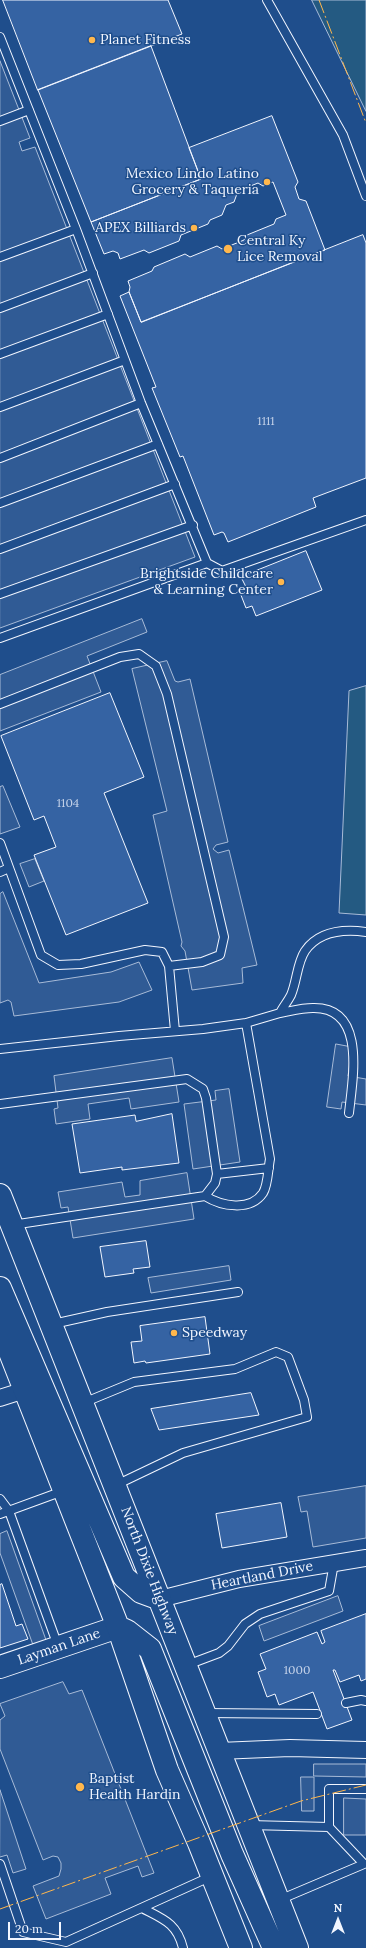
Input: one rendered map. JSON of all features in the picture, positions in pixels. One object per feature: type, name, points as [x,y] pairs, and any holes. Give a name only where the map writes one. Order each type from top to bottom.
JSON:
[{"type":"main road","name":"North Dixie Highway","points":[[1,1200],[83,1403],[297,1948]]},
{"type":"main road","points":[[0,1288],[124,1577],[141,1592],[160,1599]]},
{"type":"main road","points":[[0,1328],[118,1627],[167,1770],[213,1876],[241,1948]]},
{"type":"main road","points":[[118,1627],[127,1631],[150,1649],[232,1854],[274,1948]]},
{"type":"main road","name":"Layman Lane","points":[[0,1667],[118,1627]]},
{"type":"street","points":[[0,1398],[25,1390]]},
{"type":"street","name":"Heartland Drive","points":[[160,1599],[239,1579],[366,1558]]},
{"type":"street","points":[[219,1751],[290,1748],[366,1750]]},
{"type":"lane","points":[[267,0],[343,135],[366,196]]},
{"type":"lane","points":[[0,37],[93,273],[141,404],[193,525],[207,563],[222,571],[366,520]]},
{"type":"lane","points":[[0,121],[29,110]]},
{"type":"lane","points":[[0,257],[76,229]]},
{"type":"lane","points":[[0,308],[93,273]]},
{"type":"lane","points":[[0,354],[108,314]]},
{"type":"lane","points":[[0,407],[125,360]]},
{"type":"lane","points":[[0,458],[141,404]]},
{"type":"lane","points":[[0,503],[158,444]]},
{"type":"lane","points":[[0,549],[175,484]]},
{"type":"lane","points":[[0,594],[193,525]]},
{"type":"lane","points":[[0,638],[207,563]]},
{"type":"lane","points":[[0,704],[120,657],[139,654],[156,666],[167,694],[224,937],[220,955],[202,962],[170,966]]},
{"type":"lane","points":[[0,843],[41,955],[58,965],[81,964],[145,950],[162,952],[170,966],[175,1031]]},
{"type":"lane","points":[[0,872],[9,868]]},
{"type":"lane","points":[[280,1013],[291,995],[305,951],[315,941],[332,932],[353,930],[366,932]]},
{"type":"lane","points":[[0,1049],[246,1023],[280,1013],[314,1008],[336,1012],[351,1026],[356,1050],[349,1113]]},
{"type":"lane","points":[[12,1225],[205,1196],[221,1203],[234,1206],[248,1205],[256,1200],[263,1193],[270,1159],[246,1023]]},
{"type":"lane","points":[[0,1104],[187,1079],[203,1089],[206,1098],[217,1174],[215,1183],[205,1196]]},
{"type":"lane","points":[[217,1174],[268,1168]]},
{"type":"lane","points":[[52,1325],[107,1312],[238,1292]]},
{"type":"lane","points":[[83,1403],[134,1382],[236,1369],[276,1352],[288,1357],[304,1400],[307,1417],[183,1453],[115,1485]]},
{"type":"lane","points":[[0,1514],[64,1491]]},
{"type":"lane","points":[[0,1499],[9,1511],[59,1647]]},
{"type":"lane","points":[[186,1665],[220,1653],[228,1646],[245,1624],[260,1614],[329,1591],[334,1563]]},
{"type":"lane","points":[[346,1703],[361,1700],[366,1701]]},
{"type":"lane","points":[[204,1713],[317,1714]]},
{"type":"lane","points":[[278,1900],[365,1867],[329,1827],[329,1789],[366,1789]]},
{"type":"lane","points":[[248,1825],[329,1827]]},
{"type":"lane","points":[[0,1864],[23,1932],[69,1945],[142,1908],[213,1876]]},
{"type":"lane","points":[[142,1908],[170,1923],[180,1935],[184,1948]]},
{"type":"shaded area","points":[[312,0],[366,0],[366,111]]},
{"type":"shaded area","points":[[0,61],[30,138],[19,142],[22,151],[35,147],[195,557],[0,628]]},
{"type":"shaded area","points":[[142,619],[147,632],[87,656],[101,692],[0,731],[0,675]]},
{"type":"shaded area","points":[[167,661],[175,681],[178,682],[190,679],[228,842],[216,845],[213,849],[218,853],[229,850],[257,965],[242,968],[243,983],[192,990],[185,951],[181,946],[182,942],[153,815],[167,811],[132,669]]},
{"type":"shaded area","points":[[366,686],[366,915],[339,913],[349,691]]},
{"type":"shaded area","points":[[3,786],[20,827],[0,834],[0,787]]},
{"type":"shaded area","points":[[35,859],[44,881],[29,887],[20,864]]},
{"type":"shaded area","points":[[3,892],[39,983],[111,972],[139,962],[152,990],[119,1002],[14,1016],[11,1002],[8,1000],[0,1003],[0,894]]},
{"type":"shaded area","points":[[336,1044],[352,1047],[348,1076],[366,1079],[366,1105],[342,1102],[341,1109],[327,1107]]},
{"type":"shaded area","points":[[172,1058],[179,1102],[131,1109],[129,1098],[88,1104],[90,1119],[56,1124],[54,1109],[58,1108],[54,1076]]},
{"type":"shaded area","points":[[229,1089],[240,1162],[193,1169],[184,1104],[216,1100],[215,1091]]},
{"type":"shaded area","points":[[187,1173],[194,1219],[73,1238],[68,1207],[61,1208],[58,1192],[122,1182],[125,1197],[140,1195],[140,1181]]},
{"type":"shaded area","points":[[229,1266],[231,1280],[151,1293],[148,1278]]},
{"type":"shaded area","points":[[366,1486],[366,1538],[313,1547],[307,1511],[301,1512],[298,1497]]},
{"type":"shaded area","points":[[7,1531],[46,1640],[33,1645],[0,1553],[0,1534]]},
{"type":"shaded area","points":[[338,1596],[343,1611],[264,1641],[259,1626]]},
{"type":"shaded area","points":[[63,1682],[69,1694],[82,1690],[154,1873],[142,1877],[138,1866],[105,1878],[111,1894],[46,1919],[33,1886],[59,1876],[61,1863],[58,1857],[53,1856],[43,1860],[0,1749],[0,1720],[5,1716],[0,1704]]},
{"type":"shaded area","points":[[314,1764],[366,1764],[366,1777],[314,1776]]},
{"type":"shaded area","points":[[301,1777],[314,1777],[314,1811],[302,1811]]},
{"type":"shaded area","points":[[0,1790],[26,1869],[13,1873],[7,1855],[0,1857]]},
{"type":"shaded area","points":[[344,1798],[366,1799],[366,1835],[344,1835]]},
{"type":"building","name":"Planet Fitness","points":[[3,0],[168,0],[182,34],[38,90]]},
{"type":"building","points":[[151,46],[201,179],[91,222],[38,90]]},
{"type":"building","points":[[272,116],[298,182],[295,187],[299,199],[306,201],[325,250],[141,322],[129,292],[130,287],[128,281],[152,271],[154,267],[185,254],[190,257],[217,246],[222,249],[244,240],[247,235],[274,224],[276,219],[286,215],[273,182],[263,186],[258,183],[238,191],[234,202],[226,205],[222,215],[210,220],[208,224],[181,235],[179,241],[149,253],[144,250],[120,259],[118,253],[113,251],[104,254],[91,222],[201,179],[189,148]]},
{"type":"building","points":[[363,235],[366,243],[366,478],[313,498],[316,507],[228,542],[224,533],[222,532],[214,535],[183,456],[180,457],[152,388],[156,387],[120,296],[129,292],[141,322]]},
{"type":"building","name":"Brightside Childcare & Learning Center","points":[[306,551],[322,590],[256,616],[252,606],[246,608],[239,590],[246,587],[241,577]]},
{"type":"building","points":[[110,693],[144,777],[104,793],[148,903],[66,935],[34,855],[56,847],[44,816],[34,820],[1,736]]},
{"type":"building","points":[[172,1114],[179,1163],[122,1170],[122,1167],[80,1173],[72,1124],[135,1115],[136,1121]]},
{"type":"building","points":[[146,1241],[150,1267],[133,1269],[134,1273],[105,1277],[100,1247]]},
{"type":"building","name":"Speedway","points":[[205,1317],[210,1354],[146,1363],[145,1361],[134,1363],[131,1342],[142,1341],[140,1326]]},
{"type":"building","points":[[251,1393],[259,1415],[159,1430],[151,1409]]},
{"type":"building","points":[[281,1503],[287,1537],[222,1548],[216,1514]]},
{"type":"building","points":[[2,1584],[16,1626],[22,1624],[28,1639],[0,1648],[0,1585]]},
{"type":"building","points":[[366,1614],[366,1679],[361,1681],[359,1675],[340,1682],[335,1670],[333,1670],[352,1720],[327,1729],[313,1692],[279,1705],[275,1694],[267,1697],[258,1672],[266,1669],[260,1654],[317,1632],[322,1644],[325,1642],[321,1631]]},
{"type":"power","points":[[319,0],[366,123]]},
{"type":"power","points":[[0,1909],[301,1801],[366,1785]]},
{"type":"place","name":"Planet Fitness","points":[[92,40]]},
{"type":"place","name":"Mexico Lindo Latino Grocery & Taqueria","points":[[267,182]]},
{"type":"place","name":"APEX Billiards","points":[[194,228]]},
{"type":"place","name":"Central Ky Lice Removal","points":[[228,249]]},
{"type":"place","name":"Brightside Childcare & Learning Center","points":[[281,582]]},
{"type":"place","name":"Speedway","points":[[174,1333]]},
{"type":"place","name":"Baptist Health Hardin","points":[[80,1787]]}]
